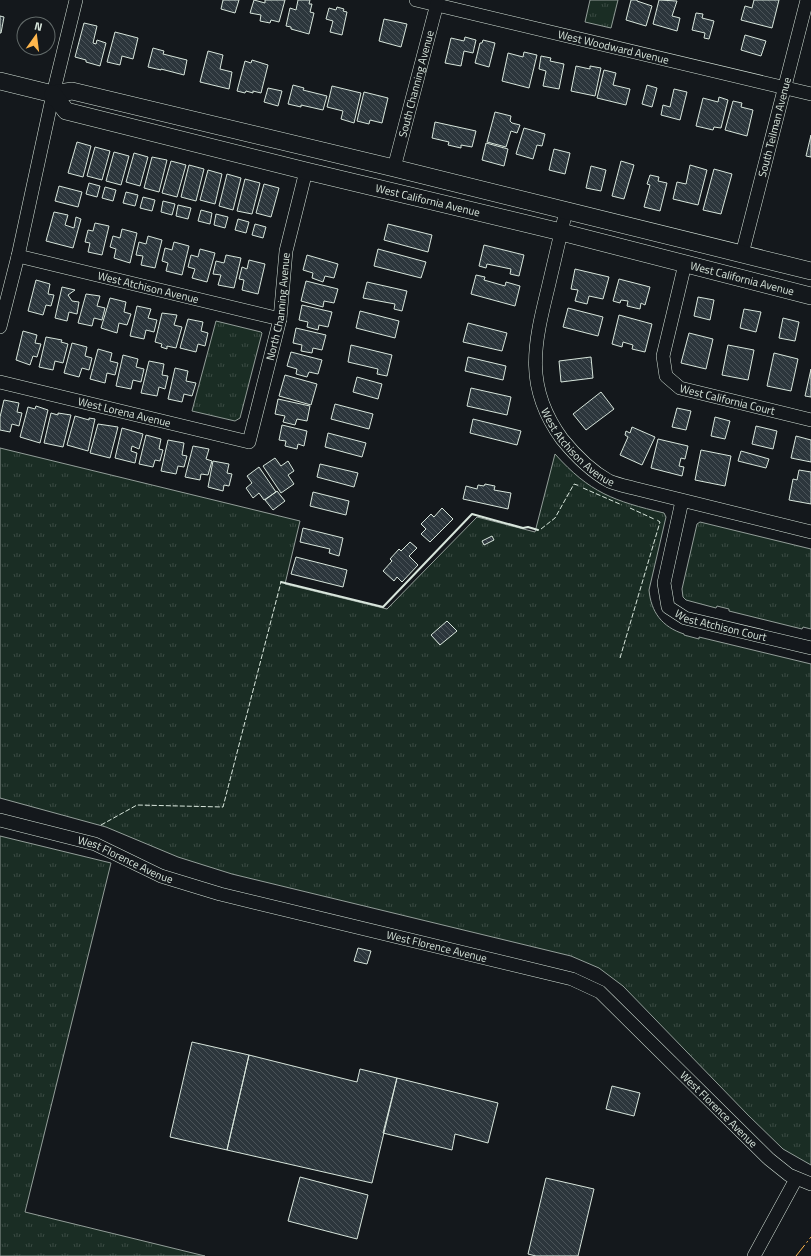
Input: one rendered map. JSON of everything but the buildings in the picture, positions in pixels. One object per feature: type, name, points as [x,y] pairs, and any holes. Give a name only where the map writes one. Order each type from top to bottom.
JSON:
[{"type":"main road","name":"West California Avenue","points":[[0,81],[53,94],[72,91],[394,168],[811,271]]},
{"type":"main road","name":"West California Avenue","points":[[53,94],[66,111],[306,171],[561,232],[811,296]]},
{"type":"main road","points":[[306,171],[320,162],[374,174],[382,174],[394,168]]},
{"type":"street","points":[[0,327],[18,256],[53,94],[76,0]]},
{"type":"street","name":"West Woodward Avenue","points":[[416,0],[438,2],[811,94]]},
{"type":"street","name":"South Teilman Avenue","points":[[742,254],[807,0]]},
{"type":"street","name":"South Channing Avenue","points":[[394,168],[438,2]]},
{"type":"street","name":"North Channing Avenue","points":[[249,442],[280,319],[286,251],[306,171]]},
{"type":"street","name":"West Atchison Avenue","points":[[566,211],[539,325],[535,349],[535,371],[539,392],[548,416],[558,434],[585,464],[610,481],[811,532]]},
{"type":"street","name":"West Atchison Avenue","points":[[18,256],[280,319]]},
{"type":"street","name":"West California Court","points":[[685,264],[663,356],[666,376],[680,388],[811,420]]},
{"type":"street","name":"West Lorena Avenue","points":[[0,382],[249,442]]},
{"type":"street","name":"West Atchison Court","points":[[682,500],[664,583],[668,607],[685,618],[811,648]]},
{"type":"street","name":"West Florence Avenue","points":[[0,820],[95,844],[161,876],[220,894],[572,979],[600,992],[764,1154],[796,1179],[811,1184]]},
{"type":"street","points":[[754,1256],[796,1179]]},
{"type":"green space","points":[[590,0],[618,0],[611,28],[585,22]]},
{"type":"green space","points":[[216,321],[262,333],[240,418],[235,421],[192,411]]},
{"type":"green space","points":[[0,448],[300,521],[285,584],[387,609],[477,517],[535,532],[555,454],[580,478],[604,494],[631,504],[664,513],[666,517],[649,590],[652,605],[659,618],[664,623],[684,635],[699,639],[699,637],[811,664],[811,1165],[783,1149],[623,986],[599,968],[571,956],[232,874],[178,857],[106,827],[0,798]]},
{"type":"green space","points":[[700,522],[811,549],[811,629],[803,627],[802,629],[729,611],[729,609],[717,606],[716,608],[686,600],[683,597],[682,589],[697,524]]},
{"type":"green space","points":[[0,836],[111,863],[25,1212],[205,1256],[0,1256]]},
{"type":"fence","points":[[541,529],[555,518],[574,484],[580,486]]},
{"type":"fence","points":[[583,488],[622,505]]},
{"type":"fence","points":[[630,508],[654,519]]},
{"type":"fence","points":[[620,658],[660,522],[657,520]]},
{"type":"fence","points":[[101,825],[137,805],[223,807],[281,582]]},
{"type":"wall","points":[[281,582],[383,607],[472,514],[523,528],[528,527],[538,530]]},
{"type":"power","points":[[796,1256],[811,1237]]}]
